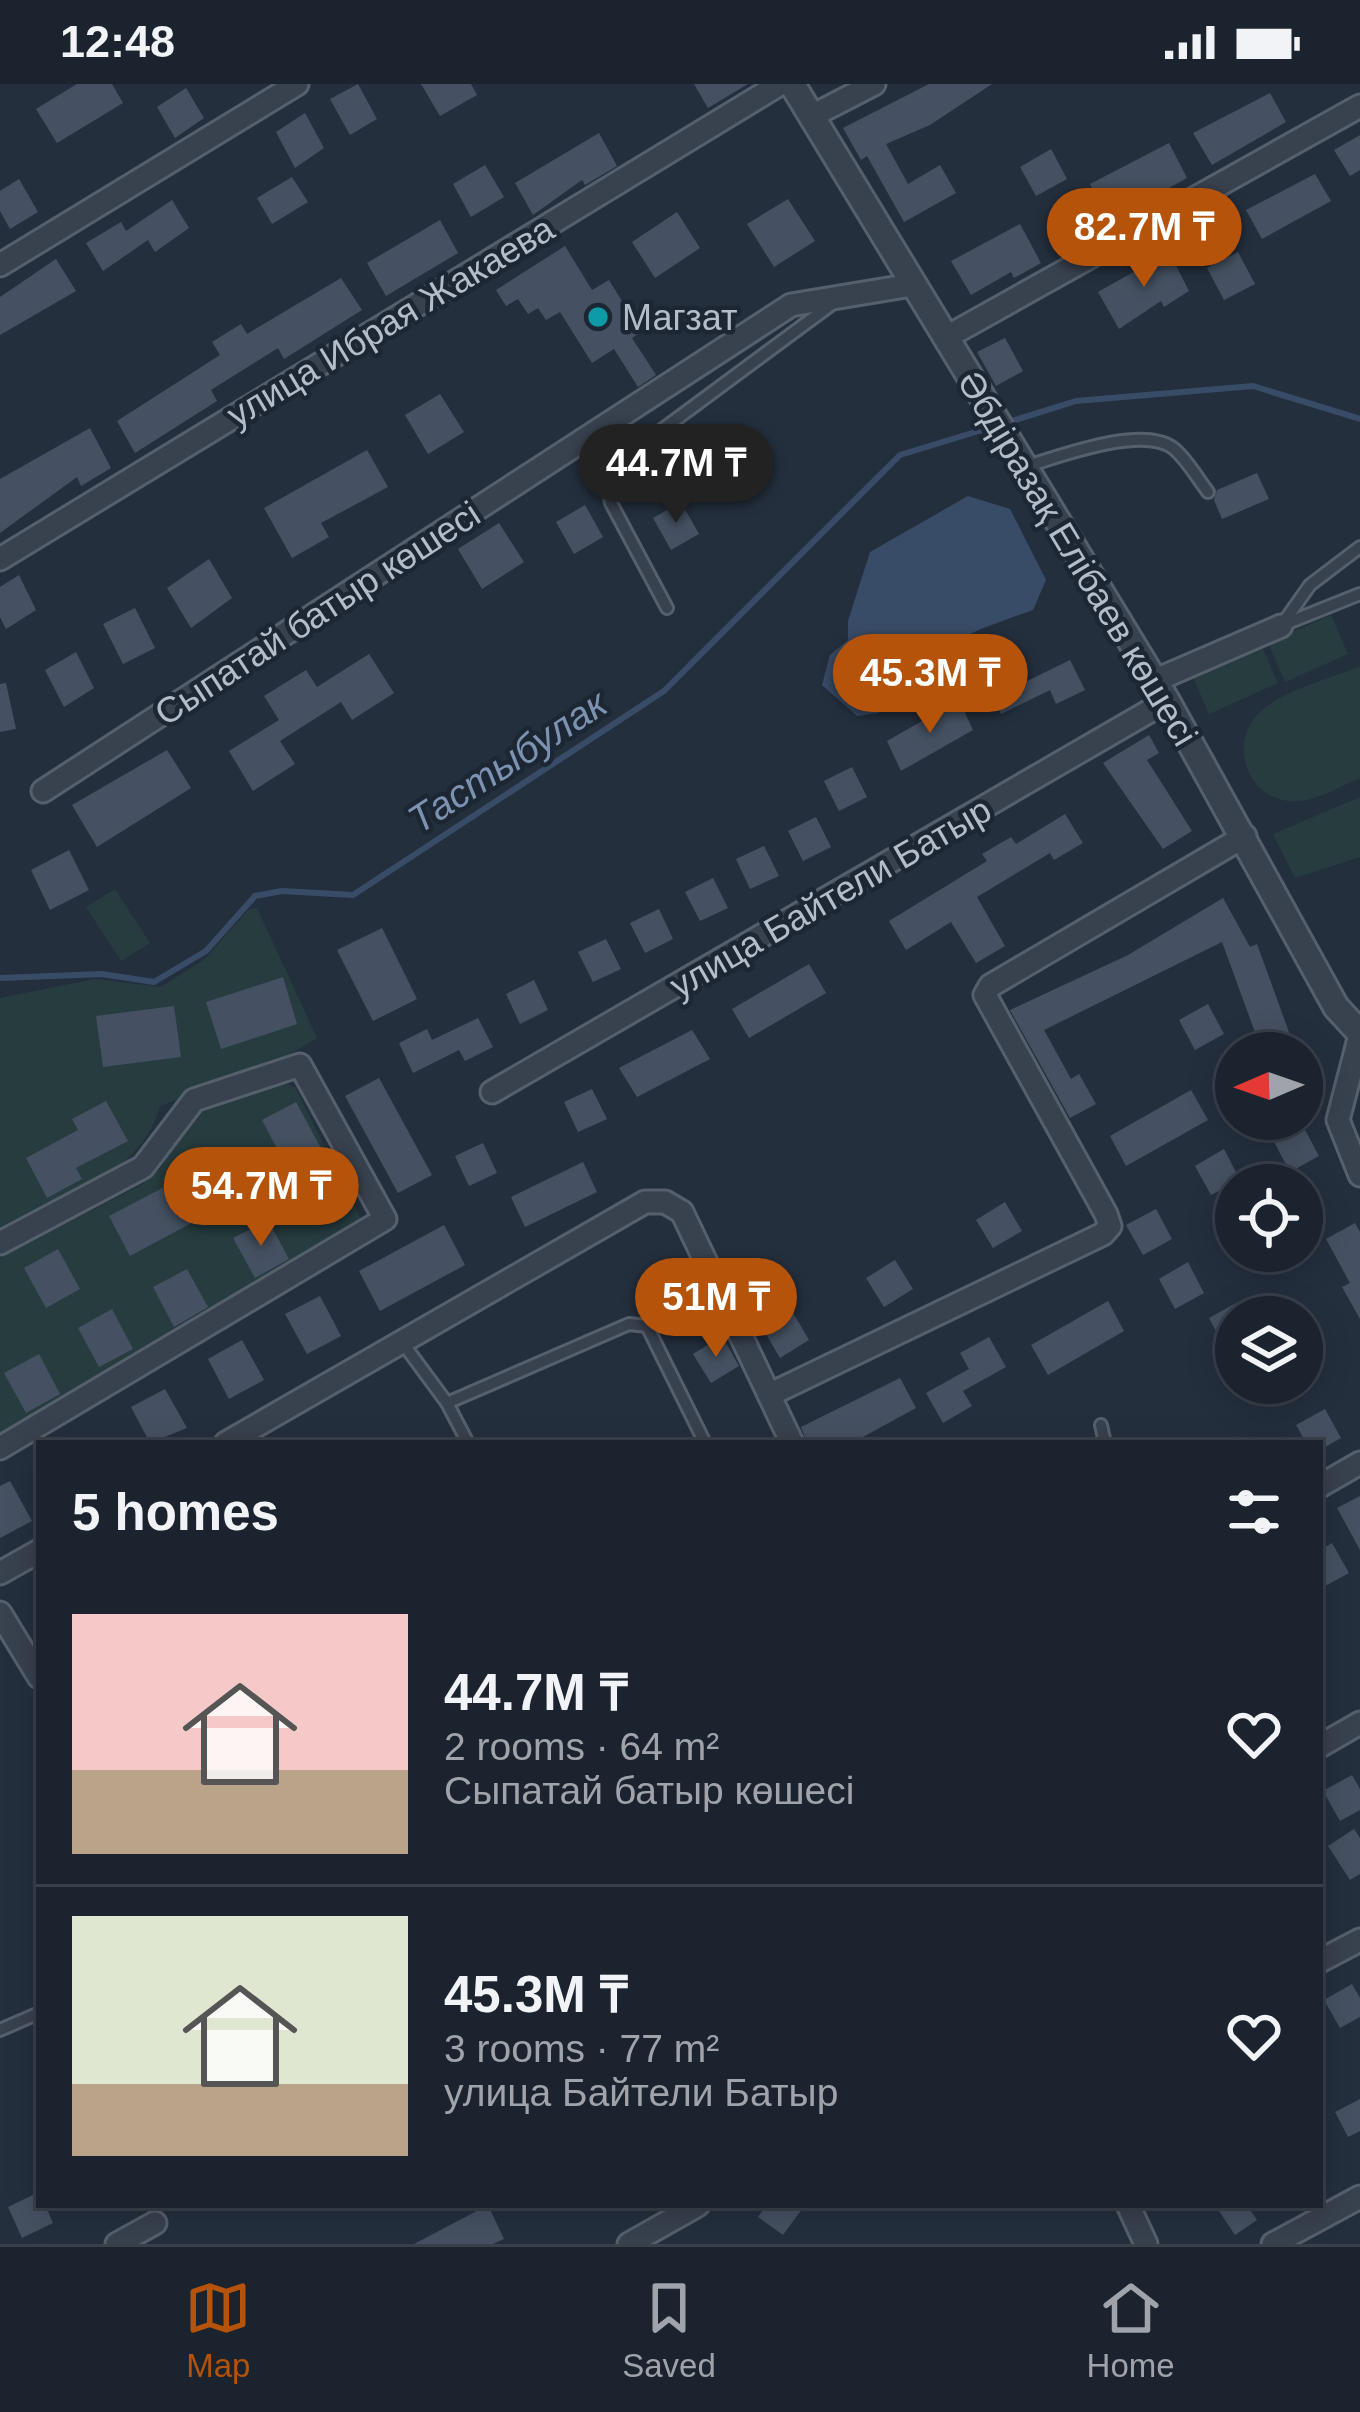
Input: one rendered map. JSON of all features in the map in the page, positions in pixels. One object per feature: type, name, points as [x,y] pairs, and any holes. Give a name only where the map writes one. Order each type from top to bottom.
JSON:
[{"type":"street","points":[[0,265],[297,84]]},
{"type":"street","name":"улица Ибрая Жакаева","points":[[0,559],[780,84]]},
{"type":"street","name":"Әбдіразақ Елібаев көшесі","points":[[791,84],[1161,691],[1336,1007],[1360,1034]]},
{"type":"street","points":[[814,115],[874,84]]},
{"type":"street","points":[[945,338],[1360,106]]},
{"type":"street","name":"Сыпатай батыр көшесі","points":[[43,791],[791,305],[912,285]]},
{"type":"street","name":"улица Байтели Батыр","points":[[492,1092],[1161,691],[1280,626]]},
{"type":"street","points":[[770,1395],[1110,1226],[985,994],[990,986],[1245,836]]},
{"type":"street","points":[[1360,1034],[1338,1120],[1360,1175]]},
{"type":"street","points":[[0,1244],[143,1167],[194,1100],[299,1065],[385,1219],[0,1448]]},
{"type":"street","points":[[231,1440],[646,1202],[665,1202],[682,1212],[791,1440]]},
{"type":"street","points":[[1323,1484],[1360,1463]]},
{"type":"street","points":[[0,1573],[36,1558]]},
{"type":"street","points":[[0,1613],[36,1672]]},
{"type":"street","points":[[1323,1744],[1360,1724]]},
{"type":"street","points":[[1323,1959],[1360,1940]]},
{"type":"street","points":[[1273,2244],[1360,2197]]},
{"type":"street","points":[[629,2244],[693,2208]]},
{"type":"street","points":[[1129,2208],[1146,2244]]},
{"type":"street","points":[[117,2244],[155,2223]]},
{"type":"lane","points":[[667,608],[611,503],[604,472],[842,296]]},
{"type":"lane","points":[[1024,467],[1115,442],[1161,442],[1179,454],[1208,492]]},
{"type":"lane","points":[[1280,626],[1310,585],[1360,547]]},
{"type":"lane","points":[[1280,626],[1360,594]]},
{"type":"lane","points":[[447,1402],[629,1324],[647,1326],[704,1440]]},
{"type":"lane","points":[[403,1342],[447,1402],[466,1440]]},
{"type":"lane","points":[[1101,1425],[1104,1440]]},
{"type":"lane","points":[[0,2030],[36,2014]]},
{"type":"green space","points":[[1331,615],[1348,654],[1285,682],[1268,643]]},
{"type":"green space","points":[[1261,644],[1278,683],[1209,714],[1192,675]]},
{"type":"green space","points":[[1360,666],[1360,778],[1306,800],[1282,800],[1268,794],[1256,784],[1244,758],[1248,728],[1257,715],[1291,692]]},
{"type":"green space","points":[[1360,797],[1360,857],[1295,878],[1273,834]]},
{"type":"green space","points":[[115,889],[150,943],[121,961],[86,907]]},
{"type":"green space","points":[[257,908],[317,1038],[277,1062],[160,1106],[151,1130],[117,1168],[0,1231],[0,998],[95,979],[161,987],[205,959],[249,909]]},
{"type":"green space","points":[[280,1082],[295,1087],[360,1217],[351,1228],[0,1435],[0,1258],[139,1186],[161,1168],[187,1121],[203,1109]]},
{"type":"water","points":[[968,496],[1010,509],[1046,580],[1033,610],[946,647],[912,673],[878,713],[857,716],[822,685],[830,655],[848,640],[848,621],[870,552]]},
{"type":"building","points":[[77,84],[112,84],[123,103],[57,143],[36,109]]},
{"type":"building","points":[[358,84],[377,119],[350,135],[330,99]]},
{"type":"building","points":[[421,84],[471,84],[477,95],[440,116]]},
{"type":"building","points":[[694,84],[748,84],[708,108]]},
{"type":"building","points":[[929,84],[992,84],[930,125],[886,144],[908,184],[940,165],[956,193],[904,222],[867,156],[861,160],[843,128]]},
{"type":"building","points":[[186,88],[204,118],[175,138],[157,107]]},
{"type":"building","points":[[1270,93],[1286,122],[1212,165],[1193,133]]},
{"type":"building","points":[[305,113],[324,148],[295,168],[276,132]]},
{"type":"building","points":[[599,133],[617,166],[585,185],[582,180],[533,215],[515,183]]},
{"type":"building","points":[[1360,135],[1360,170],[1350,176],[1334,150]]},
{"type":"building","points":[[1169,143],[1187,178],[1110,221],[1090,184]]},
{"type":"building","points":[[1051,149],[1067,179],[1036,196],[1020,167]]},
{"type":"building","points":[[485,165],[504,197],[471,217],[453,184]]},
{"type":"building","points":[[1315,174],[1331,201],[1262,239],[1246,210]]},
{"type":"building","points":[[292,177],[308,202],[272,224],[257,198]]},
{"type":"building","points":[[19,179],[38,212],[10,229],[0,211],[0,191]]},
{"type":"building","points":[[788,199],[815,241],[774,267],[747,224]]},
{"type":"building","points":[[172,200],[189,228],[155,252],[148,240],[103,271],[86,243],[121,222],[126,231]]},
{"type":"building","points":[[677,212],[700,248],[655,278],[632,242]]},
{"type":"building","points":[[440,220],[458,253],[386,296],[367,263]]},
{"type":"building","points":[[1020,224],[1041,263],[1014,278],[1011,272],[971,295],[951,261]]},
{"type":"building","name":"Магзат","points":[[565,246],[592,290],[609,280],[641,332],[632,338],[656,375],[638,387],[614,349],[592,363],[560,312],[546,320],[538,308],[528,314],[518,299],[506,306],[496,290]]},
{"type":"building","points":[[1169,252],[1189,291],[1164,307],[1161,301],[1119,329],[1098,292]]},
{"type":"building","points":[[1238,252],[1255,284],[1224,300],[1207,268]]},
{"type":"building","points":[[56,259],[76,291],[0,335],[0,297]]},
{"type":"building","points":[[341,278],[362,310],[284,359],[278,348],[211,390],[217,401],[135,453],[117,421],[220,355],[212,342],[241,324],[247,334]]},
{"type":"building","points":[[1005,338],[1023,371],[996,386],[977,352]]},
{"type":"building","points":[[440,394],[464,432],[428,454],[405,415]]},
{"type":"building","points":[[90,428],[111,468],[81,486],[77,477],[0,533],[0,479]]},
{"type":"building","points":[[367,450],[388,487],[321,523],[329,537],[292,558],[264,508]]},
{"type":"building","points":[[1257,473],[1269,499],[1222,519],[1214,500],[1217,490]]},
{"type":"building","points":[[681,502],[699,534],[671,550],[653,518]]},
{"type":"building","points":[[585,505],[603,537],[574,554],[556,522]]},
{"type":"building","points":[[499,523],[524,562],[482,589],[458,549]]},
{"type":"building","points":[[209,559],[232,598],[191,628],[167,588]]},
{"type":"building","points":[[19,575],[36,610],[6,629],[0,617],[0,587]]},
{"type":"building","points":[[135,608],[155,648],[123,664],[103,624]]},
{"type":"building","points":[[76,652],[94,688],[64,707],[45,670]]},
{"type":"building","points":[[369,654],[394,693],[352,720],[341,702],[280,741],[295,764],[253,791],[229,751],[279,720],[264,696],[306,670],[317,687]]},
{"type":"building","points":[[1070,660],[1085,690],[1056,704],[1050,690],[1001,714],[987,684],[1015,671],[1021,684]]},
{"type":"building","points":[[6,683],[16,729],[0,732],[0,684]]},
{"type":"building","points":[[959,700],[973,730],[901,771],[887,741]]},
{"type":"building","points":[[1149,735],[1159,753],[1147,760],[1192,831],[1163,849],[1103,763]]},
{"type":"building","points":[[167,750],[191,788],[97,847],[72,805]]},
{"type":"building","points":[[852,767],[867,797],[839,811],[824,781]]},
{"type":"building","points":[[1065,814],[1083,843],[1054,860],[1050,853],[977,897],[1005,946],[976,963],[951,922],[906,950],[889,921],[987,861],[982,854],[1011,837],[1016,844]]},
{"type":"building","points":[[816,817],[831,847],[803,861],[788,831]]},
{"type":"building","points":[[764,846],[779,876],[750,889],[736,859]]},
{"type":"building","points":[[69,850],[89,890],[50,910],[31,870]]},
{"type":"building","points":[[713,878],[728,908],[700,921],[685,892]]},
{"type":"building","points":[[1223,898],[1250,947],[1257,944],[1289,1032],[1255,1032],[1222,942],[1044,1030],[1071,1079],[1079,1074],[1096,1104],[1070,1118],[1010,1010],[1128,955]]},
{"type":"building","points":[[659,909],[673,939],[645,953],[630,923]]},
{"type":"building","points":[[382,928],[417,999],[373,1021],[337,950]]},
{"type":"building","points":[[606,939],[621,969],[593,982],[578,952]]},
{"type":"building","points":[[809,964],[826,993],[749,1038],[732,1009]]},
{"type":"building","points":[[283,977],[297,1024],[221,1049],[206,1002]]},
{"type":"building","points":[[534,980],[548,1010],[520,1024],[506,994]]},
{"type":"building","points":[[1208,1004],[1223,1032],[1215,1032],[1215,1039],[1195,1050],[1179,1020]]},
{"type":"building","points":[[174,1006],[181,1057],[103,1067],[96,1016]]},
{"type":"building","points":[[478,1018],[493,1047],[465,1061],[459,1050],[413,1073],[399,1043],[427,1029],[432,1040]]},
{"type":"building","points":[[692,1030],[710,1059],[637,1097],[619,1068]]},
{"type":"building","points":[[379,1078],[432,1175],[398,1193],[345,1096]]},
{"type":"building","points":[[592,1089],[607,1119],[578,1132],[564,1102]]},
{"type":"building","points":[[1191,1090],[1208,1120],[1126,1166],[1110,1136]]},
{"type":"building","points":[[106,1101],[128,1141],[76,1168],[82,1179],[47,1198],[26,1158],[78,1130],[72,1119]]},
{"type":"building","points":[[296,1102],[349,1200],[314,1219],[262,1120]]},
{"type":"building","points":[[1310,1140],[1319,1156],[1304,1164],[1286,1164],[1274,1142]]},
{"type":"building","points":[[483,1143],[497,1173],[469,1186],[455,1156]]},
{"type":"building","points":[[1224,1149],[1232,1164],[1215,1164],[1215,1193],[1211,1195],[1195,1166]]},
{"type":"building","points":[[583,1162],[597,1192],[525,1227],[511,1197]]},
{"type":"building","points":[[193,1172],[214,1211],[130,1256],[109,1216]]},
{"type":"building","points":[[1005,1202],[1022,1231],[993,1248],[976,1220]]},
{"type":"building","points":[[1156,1209],[1172,1239],[1143,1255],[1126,1225]]},
{"type":"building","points":[[268,1220],[289,1259],[255,1278],[233,1238]]},
{"type":"building","points":[[1355,1223],[1360,1232],[1360,1319],[1342,1287],[1350,1283],[1326,1239]]},
{"type":"building","points":[[444,1225],[465,1265],[380,1311],[359,1271]]},
{"type":"building","points":[[58,1249],[80,1289],[46,1308],[24,1268]]},
{"type":"building","points":[[895,1260],[913,1289],[884,1307],[866,1278]]},
{"type":"building","points":[[1188,1262],[1204,1293],[1175,1309],[1159,1279]]},
{"type":"building","points":[[187,1269],[208,1307],[174,1327],[153,1287]]},
{"type":"building","points":[[320,1296],[341,1336],[307,1354],[285,1314]]},
{"type":"building","points":[[1108,1301],[1124,1331],[1048,1375],[1031,1345]]},
{"type":"building","points":[[112,1309],[133,1349],[99,1367],[78,1328]]},
{"type":"building","points":[[792,1311],[809,1340],[780,1358],[763,1329]]},
{"type":"building","points":[[722,1336],[739,1366],[711,1383],[693,1354]]},
{"type":"building","points":[[989,1337],[1006,1367],[963,1391],[972,1406],[943,1423],[926,1393],[969,1369],[960,1353]]},
{"type":"building","points":[[242,1340],[264,1380],[229,1399],[208,1359]]},
{"type":"building","points":[[39,1354],[60,1394],[26,1413],[4,1373]]},
{"type":"building","points":[[900,1378],[916,1408],[857,1440],[806,1440],[801,1427]]},
{"type":"building","points":[[165,1389],[187,1428],[148,1440],[131,1407]]},
{"type":"building","points":[[1325,1409],[1341,1438],[1323,1448],[1323,1440],[1304,1440],[1296,1425]]},
{"type":"building","points":[[10,1481],[32,1521],[0,1538],[0,1486]]},
{"type":"building","points":[[1360,1496],[1360,1550],[1337,1508]]},
{"type":"building","points":[[1332,1543],[1349,1573],[1323,1587],[1323,1548]]},
{"type":"building","points":[[1352,1775],[1360,1789],[1360,1810],[1340,1821],[1323,1791]]},
{"type":"building","points":[[1354,1829],[1360,1838],[1360,1874],[1350,1880],[1328,1846]]},
{"type":"building","points":[[1352,1984],[1360,1998],[1360,2017],[1340,2028],[1324,2000]]},
{"type":"building","points":[[1360,2099],[1360,2131],[1348,2137],[1335,2112]]},
{"type":"building","points":[[36,2193],[36,2208],[46,2208],[53,2223],[22,2238],[8,2207]]},
{"type":"building","points":[[482,2208],[489,2208],[504,2239],[493,2244],[414,2244]]},
{"type":"building","points":[[764,2208],[803,2208],[783,2235],[758,2217]]},
{"type":"building","points":[[1249,2208],[1257,2220],[1235,2235],[1219,2211]]},
{"type":"waterway","name":"Тастыбулак","points":[[1012,421],[1076,401],[1253,386],[1360,419]]},
{"type":"waterway","name":"Тастыбулак","points":[[0,978],[102,974],[154,982],[206,951],[255,896],[282,891],[353,895],[664,691],[900,455],[982,430]]},
{"type":"place","name":"Магзат","points":[[598,317]]}]
